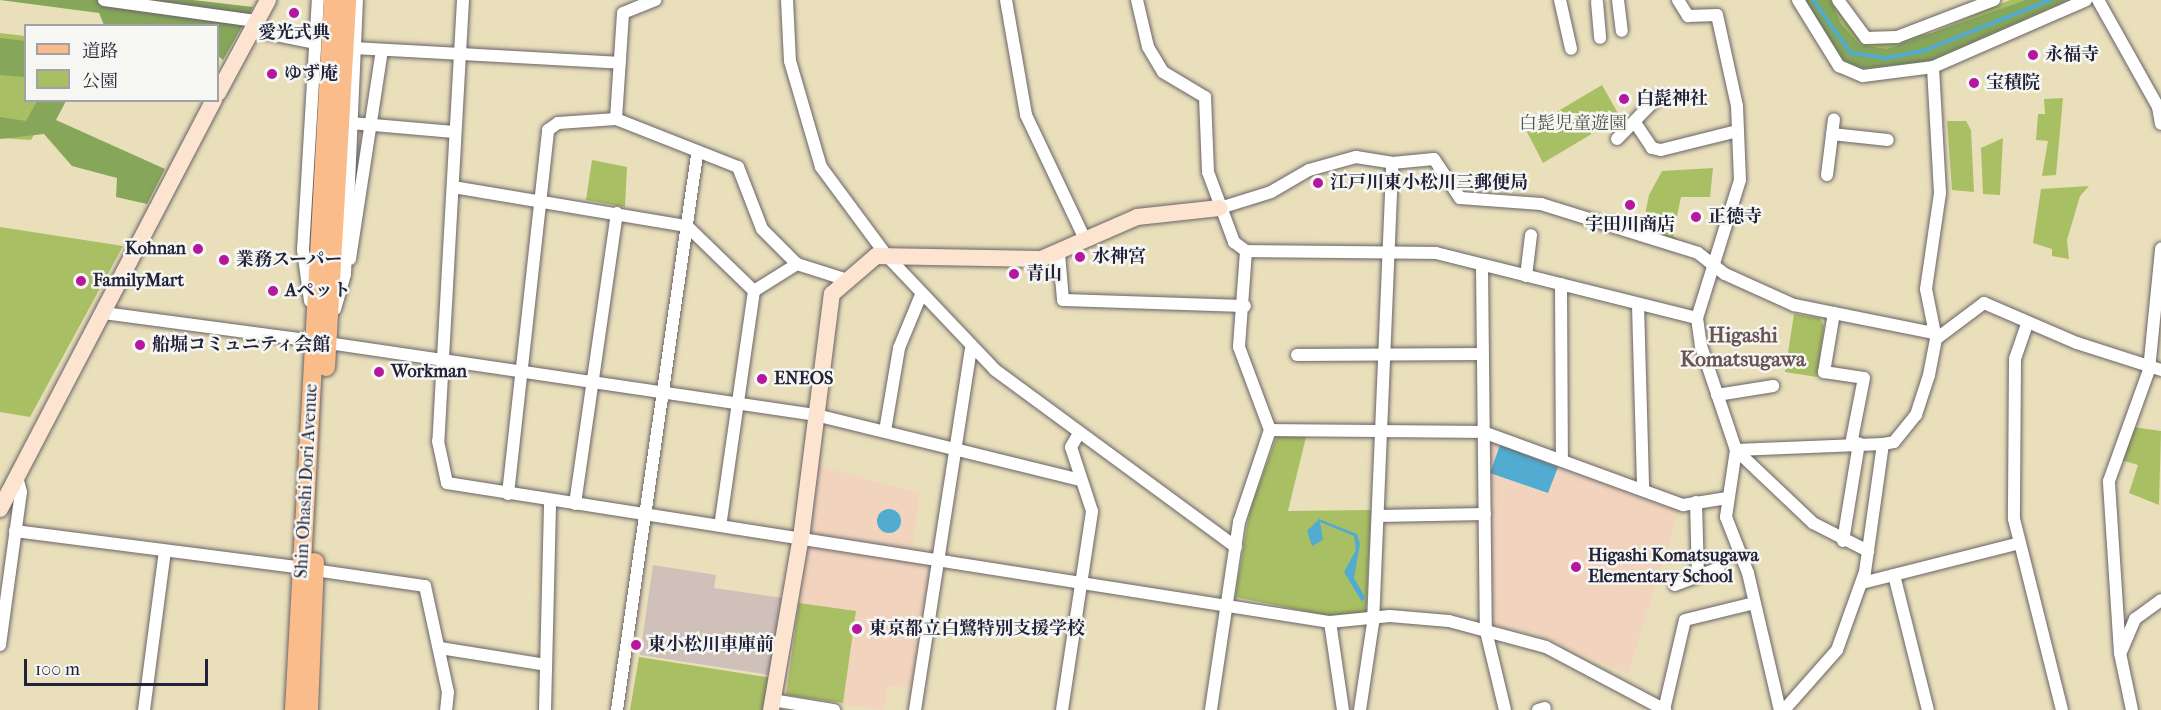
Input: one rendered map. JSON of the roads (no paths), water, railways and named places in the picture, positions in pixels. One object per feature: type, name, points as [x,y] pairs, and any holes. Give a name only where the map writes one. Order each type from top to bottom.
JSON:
[{"type":"main road","name":"Shin Ohashi Dori Avenue","points":[[294,710],[308,569],[322,337],[333,0]]},
{"type":"main road","name":"Shin Ohashi Dori Avenue","points":[[324,246],[347,0]]},
{"type":"main road","name":"Shin Ohashi Dori Avenue","points":[[308,569],[309,710]]},
{"type":"street","points":[[104,0],[254,26],[315,43]]},
{"type":"street","points":[[219,91],[268,0]]},
{"type":"street","points":[[318,0],[303,250],[322,337]]},
{"type":"street","points":[[345,274],[357,0]]},
{"type":"street","points":[[463,0],[454,132],[447,356],[438,441],[447,483],[1330,622],[1424,616],[1546,647],[1664,710],[1685,620],[1754,603]]},
{"type":"street","points":[[616,119],[623,13],[655,0]]},
{"type":"street","points":[[787,0],[790,60],[821,167],[886,255],[971,349],[1077,435],[1236,547]]},
{"type":"street","points":[[1006,0],[1026,115],[1085,239]]},
{"type":"street","points":[[1137,0],[1148,47],[1163,72],[1205,97],[1208,172],[1234,242],[1246,251],[1436,253],[1638,305],[1698,318]]},
{"type":"street","points":[[1560,0],[1571,49]]},
{"type":"street","points":[[1618,0],[1622,31]]},
{"type":"street","points":[[1678,0],[1688,16],[1717,15],[1737,130],[1740,180],[1712,262],[1698,318],[1717,395],[1736,450],[1778,494],[1843,541],[1868,551]]},
{"type":"street","points":[[1798,0],[1839,66],[1863,76],[1933,67],[2086,0]]},
{"type":"street","points":[[1838,0],[1866,38],[1897,37],[1994,0]]},
{"type":"street","points":[[2098,0],[2158,107],[2161,124]]},
{"type":"street","points":[[1597,2],[1600,38]]},
{"type":"street","points":[[355,48],[459,50],[620,63]]},
{"type":"street","points":[[322,337],[358,233],[374,125],[382,50]]},
{"type":"street","points":[[1736,450],[1894,442],[1916,416],[1935,336],[1926,289],[1940,193],[1933,67]]},
{"type":"street","points":[[1617,139],[1636,124],[1658,97]]},
{"type":"street","points":[[0,509],[213,102]]},
{"type":"street","points":[[508,494],[548,130],[590,117],[616,119],[697,155],[738,167],[762,229],[797,264],[847,280]]},
{"type":"street","points":[[1827,175],[1834,119]]},
{"type":"street","points":[[351,123],[454,132]]},
{"type":"street","points":[[1636,124],[1652,148],[1661,150],[1737,130]]},
{"type":"street","points":[[1832,134],[1888,140]]},
{"type":"street","points":[[617,710],[697,155]]},
{"type":"street","points":[[834,710],[772,705],[800,538],[832,294],[847,280],[886,255],[935,260],[1059,254],[1085,239],[1159,212],[1220,208],[1271,192],[1309,170],[1356,157],[1392,163],[1434,159],[1460,198],[1541,204],[1712,262],[1794,305],[1935,336],[1984,303],[2027,324],[2161,369]]},
{"type":"street","points":[[1360,710],[1373,618],[1392,163]]},
{"type":"street","points":[[453,187],[687,226],[754,291]]},
{"type":"street","points":[[575,504],[617,213]]},
{"type":"street","points":[[1526,276],[1531,235]]},
{"type":"street","points":[[2132,710],[2120,653],[2109,481],[2148,365],[2161,249]]},
{"type":"street","points":[[1211,710],[1239,522],[1270,430],[1239,347],[1245,306],[1246,251]]},
{"type":"street","points":[[1059,254],[1064,300],[1245,306]]},
{"type":"street","points":[[720,526],[754,291],[797,264]]},
{"type":"street","points":[[1482,266],[1486,631],[1505,710]]},
{"type":"street","points":[[1561,284],[1562,458]]},
{"type":"street","points":[[885,431],[900,348],[921,295]]},
{"type":"street","points":[[1638,305],[1643,489]]},
{"type":"street","points":[[104,313],[322,337],[738,401],[816,415],[1081,480]]},
{"type":"street","points":[[1834,313],[1824,372],[1864,378],[1843,541]]},
{"type":"street","points":[[2027,324],[2015,359],[2014,519],[2062,710]]},
{"type":"street","points":[[915,710],[940,561],[971,349]]},
{"type":"street","points":[[1297,355],[1482,354]]},
{"type":"street","points":[[1717,395],[1773,387]]},
{"type":"street","points":[[1270,430],[1483,432],[1562,458],[1683,504],[1727,498]]},
{"type":"street","points":[[1062,710],[1092,511],[1071,447],[1077,435]]},
{"type":"street","points":[[1782,710],[1837,650],[1862,583],[1883,444]]},
{"type":"street","points":[[1736,450],[1727,498],[1726,517],[1754,603],[1782,710]]},
{"type":"street","points":[[0,645],[15,531],[17,477]]},
{"type":"street","points":[[545,710],[550,500]]},
{"type":"street","points":[[1696,502],[1698,576]]},
{"type":"street","points":[[1378,516],[1485,514]]},
{"type":"street","points":[[15,531],[425,586],[448,692],[446,710]]},
{"type":"street","points":[[1862,583],[2020,543]]},
{"type":"street","points":[[144,710],[165,551]]},
{"type":"street","points":[[1675,585],[1719,568]]},
{"type":"street","points":[[1894,575],[1928,710]]},
{"type":"street","points":[[2120,653],[2135,619],[2161,600]]},
{"type":"street","points":[[1330,622],[1343,710]]},
{"type":"street","points":[[440,648],[546,665]]},
{"type":"water","points":[[1500,445],[1558,467],[1548,493],[1490,473]]},
{"type":"water","points":[[889,509],[898,512],[901,521],[898,530],[889,533],[880,530],[877,521],[880,512]]},
{"type":"water","points":[[1319,519],[1357,534],[1360,544],[1354,578],[1365,597],[1362,602],[1344,572],[1356,550],[1354,536],[1320,522],[1323,540],[1312,546],[1307,531]]},
{"type":"waterway","points":[[1813,0],[1851,53],[1886,58],[1923,51],[2050,0]]},
{"type":"place","name":"愛光式典","points":[[294,13]]},
{"type":"place","name":"永福寺","points":[[2033,55]]},
{"type":"place","name":"ゆず庵","points":[[272,74]]},
{"type":"place","name":"宝積院","points":[[1974,83]]},
{"type":"place","name":"白髭神社","points":[[1624,99]]},
{"type":"place","name":"江戸川東小松川三郵便局","points":[[1318,183]]},
{"type":"place","name":"宇田川商店","points":[[1630,205]]},
{"type":"place","name":"正徳寺","points":[[1696,217]]},
{"type":"place","name":"Kohnan","points":[[198,249]]},
{"type":"place","name":"水神宮","points":[[1080,257]]},
{"type":"place","name":"業務スーパー","points":[[224,260]]},
{"type":"place","name":"青山","points":[[1014,274]]},
{"type":"place","name":"FamilyMart","points":[[81,281]]},
{"type":"place","name":"Aペット","points":[[273,291]]},
{"type":"place","name":"船堀コミュニティ会館","points":[[140,345]]},
{"type":"place","name":"Workman","points":[[379,372]]},
{"type":"place","name":"ENEOS","points":[[762,379]]},
{"type":"place","name":"Higashi Komatsugawa Elementary School","points":[[1576,567]]},
{"type":"place","name":"東京都立白鷺特別支援学校","points":[[857,629]]},
{"type":"place","name":"東小松川車庫前","points":[[636,645]]},
{"type":"district","name":"Higashi Komatsugawa","points":[[1743,347]]},
{"type":"park label","name":"白髭児童遊園","points":[[1573,124]]}]
